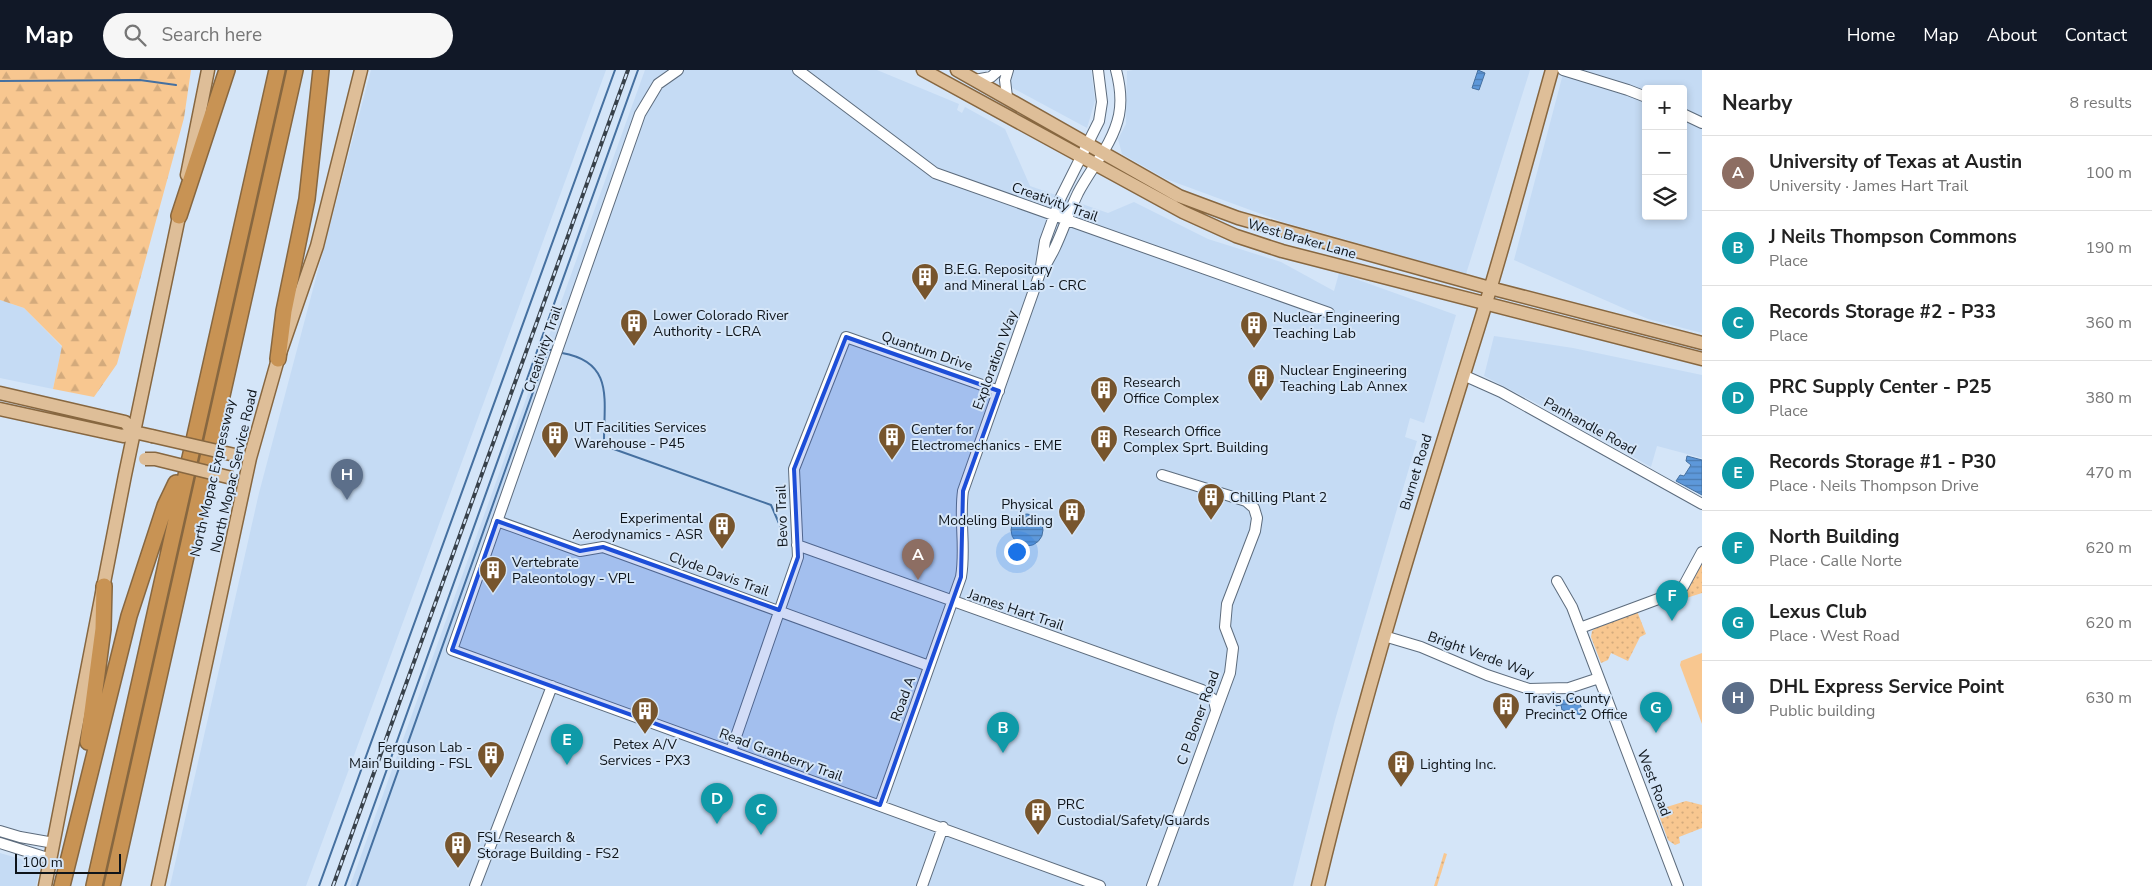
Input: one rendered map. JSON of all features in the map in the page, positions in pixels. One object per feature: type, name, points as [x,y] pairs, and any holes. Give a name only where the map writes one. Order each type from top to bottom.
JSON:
[{"type":"highway","points":[[179,216],[227,70]]},
{"type":"highway","points":[[86,886],[267,70]]},
{"type":"highway","points":[[94,886],[276,70]]},
{"type":"highway","points":[[112,886],[295,70]]},
{"type":"highway","name":"North Mopac Expressway","points":[[123,886],[305,70]]},
{"type":"highway","points":[[278,359],[284,311],[306,199],[321,70]]},
{"type":"highway","points":[[63,883],[129,616],[165,506],[176,483]]},
{"type":"highway","points":[[72,842],[93,714],[103,629],[104,586]]},
{"type":"main road","points":[[45,886],[128,460],[138,433],[142,397],[208,70]]},
{"type":"main road","name":"North Mopac Service Road","points":[[158,886],[240,501],[245,457],[318,246],[361,70]]},
{"type":"main road","name":"West Braker Lane","points":[[923,70],[1183,212],[1236,236],[1282,250],[1702,359]]},
{"type":"main road","name":"West Braker Lane","points":[[957,70],[1088,142],[1180,196],[1238,218],[1490,288],[1702,344]]},
{"type":"main road","name":"Burnet Road","points":[[1318,886],[1339,796],[1416,524],[1486,302],[1552,70]]},
{"type":"main road","points":[[0,393],[124,422],[138,433]]},
{"type":"main road","points":[[104,417],[124,414],[136,406],[142,397]]},
{"type":"main road","points":[[0,409],[123,436],[138,433],[245,457]]},
{"type":"main road","points":[[94,429],[120,443],[128,460]]},
{"type":"main road","points":[[125,475],[133,465],[145,459],[155,459],[232,478],[237,486],[240,501]]},
{"type":"street","name":"Creativity Trail","points":[[452,650],[640,114],[658,84],[678,70]]},
{"type":"street","name":"Creativity Trail","points":[[798,70],[935,173],[1068,222],[1329,313]]},
{"type":"street","points":[[975,80],[991,77],[998,70]]},
{"type":"street","points":[[1007,97],[1005,80],[1008,70]]},
{"type":"street","name":"Exploration Way","points":[[1040,273],[1049,261],[1068,222],[1078,194],[1111,136],[1119,116],[1121,98],[1115,70]]},
{"type":"street","points":[[1099,72],[1115,70]]},
{"type":"street","points":[[1563,70],[1642,95]]},
{"type":"street","name":"Exploration Way","points":[[953,602],[964,562],[961,520],[963,491],[1040,273],[1044,248],[1053,216],[1079,156],[1099,121],[1102,102],[1099,72]]},
{"type":"street","points":[[1687,116],[1702,123]]},
{"type":"street","name":"Quantum Drive","points":[[846,337],[998,391]]},
{"type":"street","name":"Bevo Trail","points":[[731,751],[798,558],[794,469],[846,337]]},
{"type":"street","name":"Panhandle Road","points":[[1463,375],[1501,392],[1702,504]]},
{"type":"street","name":"C P Boner Road","points":[[1152,886],[1230,673],[1233,648],[1225,628],[1227,604],[1255,531],[1257,518],[1254,508],[1246,502],[1162,475]]},
{"type":"street","name":"Clyde Davis Trail","points":[[497,521],[580,551],[603,547],[930,666]]},
{"type":"street","name":"James Hart Trail","points":[[797,545],[1202,690],[1214,700],[1216,710]]},
{"type":"street","points":[[1580,628],[1677,592],[1682,587],[1702,552]]},
{"type":"street","name":"West Road","points":[[1557,581],[1572,607],[1678,886]]},
{"type":"street","name":"Road A","points":[[880,805],[953,602]]},
{"type":"street","name":"Bright Verde Way","points":[[1384,636],[1421,647],[1487,675],[1529,689],[1569,688],[1599,678]]},
{"type":"street","name":"Read Granberry Trail","points":[[452,650],[943,827],[1100,886]]},
{"type":"street","points":[[475,886],[552,686]]},
{"type":"street","points":[[922,886],[943,827]]},
{"type":"street","points":[[0,831],[20,838],[54,843]]},
{"type":"street","points":[[0,843],[51,859]]},
{"type":"highlighted area","points":[[846,337],[999,391],[963,491],[961,577],[880,805],[452,650],[497,521],[580,551],[603,547],[779,610],[798,557],[794,469]]},
{"type":"shaded area","points":[[371,70],[606,70],[306,886],[170,886],[259,493]]},
{"type":"shaded area","points":[[645,70],[877,70],[959,104],[957,110],[962,113],[965,107],[1005,129],[1030,186],[1108,213],[1134,202],[1208,239],[1281,262],[1334,291],[1339,273],[1456,315],[1424,423],[1410,418],[1405,437],[1417,441],[1335,720],[1293,886],[350,886]]},
{"type":"shaded area","points":[[1013,70],[1091,70],[1095,101],[1087,128],[1007,85]]},
{"type":"shaded area","points":[[1530,70],[1466,274],[1283,222],[1166,179],[1122,154],[1118,139],[1126,124],[1127,71]]},
{"type":"shaded area","points":[[1564,70],[1702,70],[1702,333],[1648,319],[1514,260]]},
{"type":"shaded area","points":[[0,300],[24,308],[62,347],[53,389],[0,378]]},
{"type":"shaded area","points":[[1494,336],[1573,348],[1702,375],[1702,458],[1657,446],[1651,467],[1565,418],[1484,376]]},
{"type":"shaded area","points":[[0,853],[41,865],[36,886],[0,886]]},
{"type":"green space","points":[[0,70],[191,70],[184,118],[117,364],[94,397],[53,389],[62,346],[24,308],[0,300]]},
{"type":"green space","points":[[1702,560],[1702,593],[1680,600]]},
{"type":"green space","points":[[1637,611],[1646,634],[1640,637],[1628,661],[1611,653],[1608,660],[1601,663],[1591,637],[1592,631],[1598,626]]},
{"type":"green space","points":[[1702,653],[1702,724],[1680,665],[1681,661]]},
{"type":"green space","points":[[1686,801],[1702,805],[1702,828],[1679,837],[1680,843],[1675,845],[1668,840],[1657,810]]},
{"type":"green space","points":[[1444,853],[1447,854],[1437,886],[1434,886]]},
{"type":"water","points":[[1478,70],[1485,73],[1479,90],[1472,88]]},
{"type":"water","points":[[1687,456],[1702,460],[1702,495],[1676,481],[1680,475],[1684,476],[1691,465],[1686,461]]},
{"type":"water","points":[[1027,514],[1033,515],[1038,519],[1042,524],[1042,536],[1038,541],[1033,545],[1027,546],[1021,545],[1016,541],[1012,536],[1011,530],[1012,524],[1016,519],[1021,515]]},
{"type":"water","points":[[1577,697],[1585,716],[1562,710],[1561,705],[1556,706],[1556,702]]},
{"type":"waterway","points":[[319,886],[615,70]]},
{"type":"waterway","points":[[345,886],[638,70]]},
{"type":"waterway","points":[[0,81],[140,80],[176,85]]},
{"type":"waterway","points":[[357,886],[548,350],[551,350]]},
{"type":"waterway","points":[[562,353],[579,358],[590,365],[598,374],[604,397],[604,441],[608,447],[771,505],[781,528]]},
{"type":"railway","points":[[333,886],[628,70]]},
{"type":"place","name":"B.E.G. Repository and Mineral Lab - CRC","points":[[925,301]]},
{"type":"place","name":"Lower Colorado River Authority - LCRA","points":[[634,347]]},
{"type":"place","name":"Nuclear Engineering Teaching Lab","points":[[1254,349]]},
{"type":"place","name":"Nuclear Engineering Teaching Lab Annex","points":[[1261,402]]},
{"type":"place","name":"Research Office Complex","points":[[1104,414]]},
{"type":"place","name":"UT Facilities Services Warehouse - P45","points":[[555,459]]},
{"type":"place","name":"Center for Electromechanics - EME","points":[[892,461]]},
{"type":"place","name":"Research Office Complex Sprt. Building","points":[[1104,463]]},
{"type":"place","name":"DHL Express Service Point","points":[[347,500]]},
{"type":"place","name":"Chilling Plant 2","points":[[1211,521]]},
{"type":"place","name":"Physical Modeling Building","points":[[1072,536]]},
{"type":"place","name":"Experimental Aerodynamics - ASR","points":[[722,550]]},
{"type":"place","name":"University of Texas at Austin","points":[[918,580]]},
{"type":"place","name":"Vertebrate Paleontology - VPL","points":[[493,594]]},
{"type":"place","name":"North Building","points":[[1672,621]]},
{"type":"place","name":"Travis County Precinct 2 Office","points":[[1506,730]]},
{"type":"place","name":"Lexus Club","points":[[1656,733]]},
{"type":"place","name":"Petex A/V Services - PX3","points":[[645,735]]},
{"type":"place","name":"J Neils Thompson Commons","points":[[1003,753]]},
{"type":"place","name":"Records Storage #1 - P30","points":[[567,765]]},
{"type":"place","name":"Ferguson Lab - Main Building - FSL","points":[[491,779]]},
{"type":"place","name":"Lighting Inc.","points":[[1401,788]]},
{"type":"place","name":"PRC Supply Center - P25","points":[[717,824]]},
{"type":"place","name":"Records Storage #2 - P33","points":[[761,835]]},
{"type":"place","name":"PRC Custodial/Safety/Guards","points":[[1038,836]]},
{"type":"place","name":"FSL Research & Storage Building - FS2","points":[[458,869]]}]
